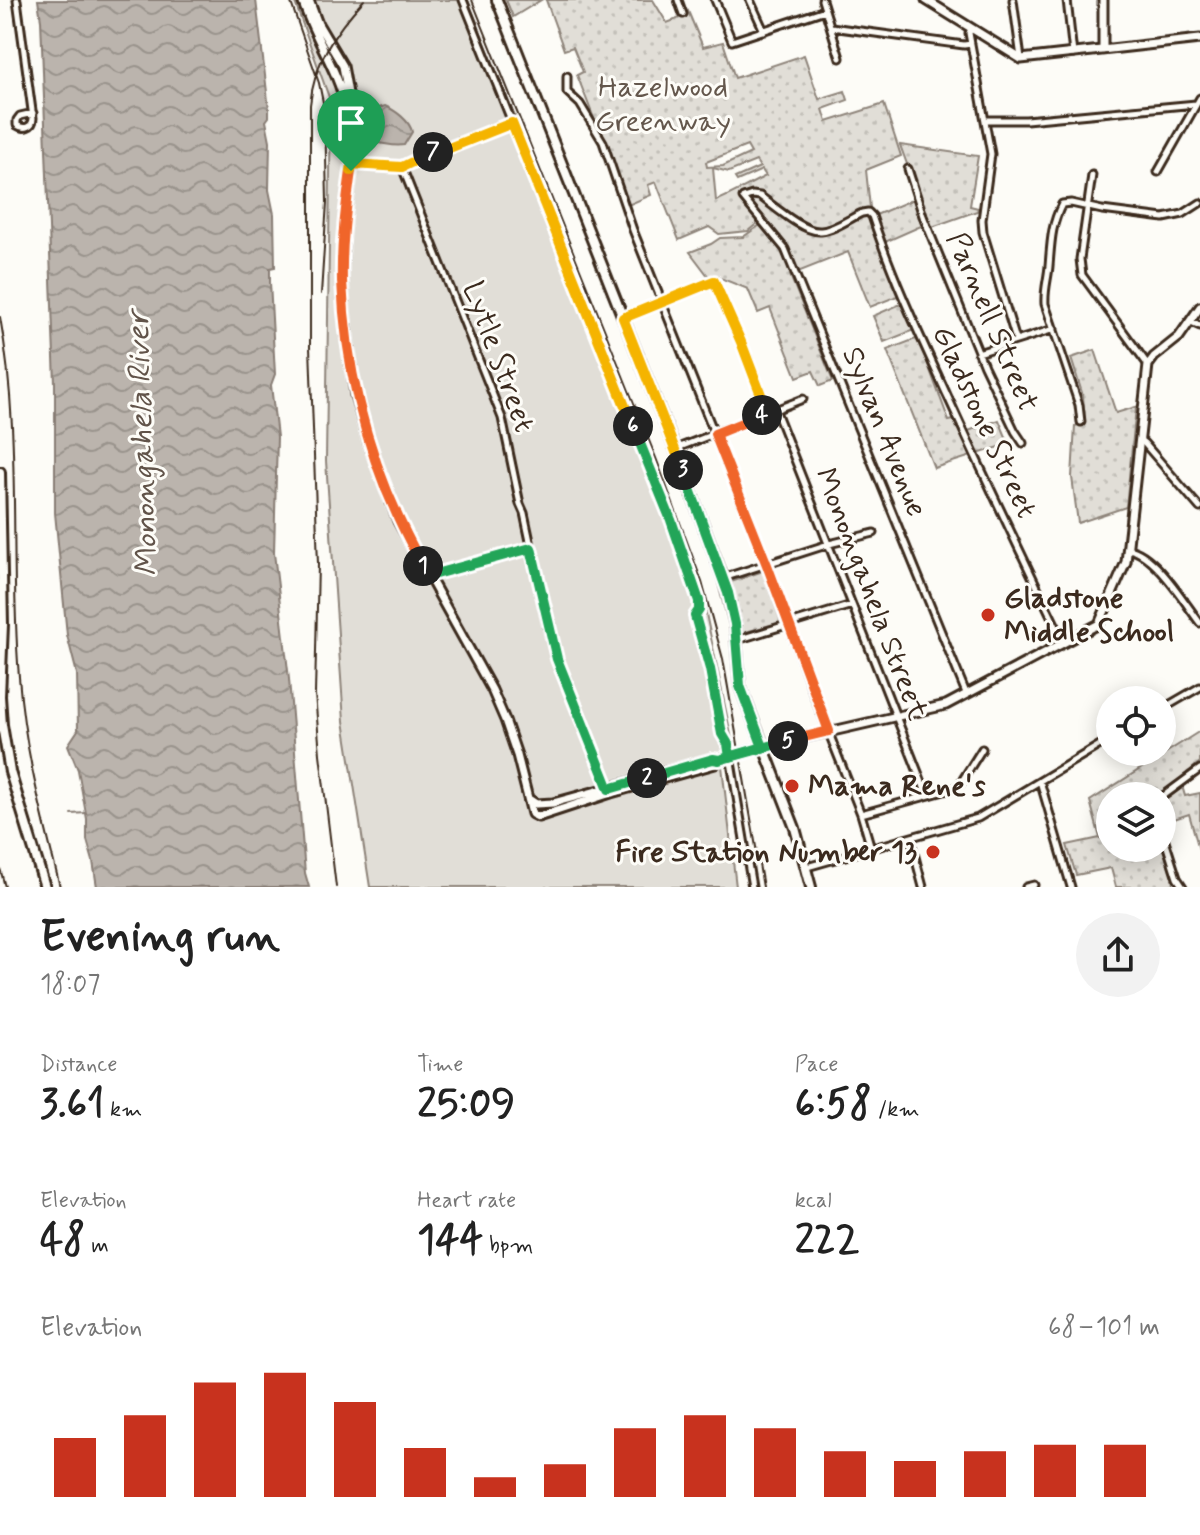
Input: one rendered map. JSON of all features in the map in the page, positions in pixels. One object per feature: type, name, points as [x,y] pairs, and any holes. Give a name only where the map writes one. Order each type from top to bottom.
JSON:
[{"type":"main road","points":[[497,0],[723,578],[733,609],[743,695],[795,828],[811,887]]},
{"type":"main road","points":[[0,472],[2,725],[10,772],[45,887]]},
{"type":"main road","points":[[0,775],[10,772]]},
{"type":"street","points":[[17,0],[33,113]]},
{"type":"street","points":[[302,0],[340,83],[349,113],[352,164],[344,228],[342,279],[355,395],[391,506],[492,690],[533,802]]},
{"type":"street","points":[[309,0],[318,24],[343,66],[349,113]]},
{"type":"street","points":[[463,0],[666,507],[694,587],[699,605],[695,616],[710,669],[722,734],[728,744],[752,887]]},
{"type":"street","points":[[678,0],[683,14]]},
{"type":"street","points":[[715,0],[732,41],[825,10]]},
{"type":"street","points":[[750,0],[764,31]]},
{"type":"street","points":[[822,0],[840,58]]},
{"type":"street","points":[[926,0],[1021,59],[1200,39]]},
{"type":"street","points":[[1013,0],[1021,59]]},
{"type":"street","points":[[1067,0],[1073,54]]},
{"type":"street","points":[[1103,0],[1103,50]]},
{"type":"street","points":[[831,27],[971,44]]},
{"type":"street","points":[[971,29],[969,33],[991,154],[983,232],[1016,340]]},
{"type":"street","points":[[567,76],[567,92],[580,104],[603,142],[633,230],[767,565],[871,848]]},
{"type":"street","points":[[1158,172],[1200,98]]},
{"type":"street","points":[[986,120],[1017,121],[1196,104]]},
{"type":"street","points":[[352,164],[402,167],[512,123]]},
{"type":"street","name":"Lytle Street","points":[[402,167],[502,418],[557,659],[610,791]]},
{"type":"street","name":"Parnell Street","points":[[908,169],[923,216],[978,353],[1023,443]]},
{"type":"street","points":[[1092,175],[1080,259],[1082,275],[1148,365]]},
{"type":"street","name":"Sylvan Avenue","points":[[872,216],[868,212],[862,213],[824,231],[816,231],[803,226],[760,196],[743,198],[785,249],[966,693]]},
{"type":"street","points":[[1081,422],[1079,405],[1044,295],[1050,241],[1062,204],[1087,205],[1102,210],[1164,218],[1183,214],[1200,203]]},
{"type":"street","name":"Gladstone Street","points":[[872,216],[882,249],[923,342],[1064,643]]},
{"type":"street","points":[[623,318],[714,281],[768,413]]},
{"type":"street","points":[[533,802],[546,804],[610,791],[715,764],[717,760],[763,747],[946,705],[1099,624],[1126,562],[1148,365],[1179,337],[1200,307]]},
{"type":"street","points":[[1191,322],[1200,326]]},
{"type":"street","points":[[978,353],[1054,329]]},
{"type":"street","points":[[675,449],[803,399]]},
{"type":"street","name":"Monongahela Street","points":[[775,409],[927,795]]},
{"type":"street","points":[[1139,440],[1200,508]]},
{"type":"street","points":[[723,578],[874,533]]},
{"type":"street","points":[[428,576],[531,548]]},
{"type":"street","points":[[1128,549],[1149,559],[1200,623]]},
{"type":"street","points":[[737,640],[852,605]]},
{"type":"street","points":[[1176,701],[1200,687]]},
{"type":"street","points":[[807,867],[978,818],[1096,747]]},
{"type":"street","points":[[861,814],[955,788],[982,749]]},
{"type":"street","points":[[1176,787],[1200,769]]},
{"type":"street","points":[[1040,781],[1071,887]]},
{"type":"street","points":[[533,802],[529,804],[535,817],[610,791]]},
{"type":"street","points":[[910,838],[923,887]]},
{"type":"street","points":[[1172,862],[1183,887]]},
{"type":"street","points":[[1026,887],[1034,885]]},
{"type":"green space","points":[[294,0],[468,0],[626,394],[703,599],[733,745],[722,766],[736,887],[370,887],[344,721],[326,461],[331,103]]},
{"type":"green space","name":"Hazelwood Greenway","points":[[506,0],[541,0],[513,17]]},
{"type":"green space","name":"Hazelwood Greenway","points":[[546,0],[653,0],[667,23],[688,11],[703,47],[723,42],[735,78],[804,55],[819,99],[845,91],[848,100],[823,109],[827,122],[884,104],[901,156],[866,170],[871,217],[919,197],[900,145],[978,156],[970,206],[978,208],[977,211],[932,227],[921,226],[878,245],[900,295],[870,307],[848,252],[790,275],[833,381],[820,386],[813,371],[797,377],[770,308],[758,313],[748,289],[713,275],[709,277],[690,252],[720,238],[743,237],[760,225],[759,222],[748,231],[719,234],[709,227],[679,240],[656,182],[648,185],[651,195],[628,205],[577,75],[583,72],[573,47],[564,50]],"holes":[[[747,146],[751,153],[723,166],[707,167],[706,162]],[[756,161],[760,167],[735,178],[737,181],[762,170],[766,176],[716,201],[713,168],[729,172]]]},
{"type":"green space","points":[[903,303],[914,330],[884,342],[873,316]]},
{"type":"green space","points":[[918,338],[949,421],[954,420],[960,434],[999,420],[1009,444],[934,468],[887,350]]},
{"type":"green space","points":[[1095,350],[1116,413],[1136,407],[1126,507],[1078,523],[1072,477],[1075,426],[1085,423],[1083,396],[1071,358]]},
{"type":"green space","points":[[763,571],[781,622],[742,633],[731,582]]},
{"type":"green space","points":[[1200,731],[1200,762],[1180,779],[1185,796],[1200,793],[1200,853],[1189,814],[1176,818],[1176,782],[1120,782],[1145,766],[1176,766],[1176,746]]},
{"type":"green space","points":[[1096,797],[1096,823],[1090,801]]},
{"type":"green space","points":[[1096,839],[1096,862],[1169,862],[1177,887],[1116,887],[1111,868],[1076,875],[1067,845]]},
{"type":"water","name":"Monongahela River","points":[[38,0],[256,0],[269,109],[266,121],[270,141],[269,190],[274,214],[275,267],[270,268],[270,282],[275,374],[271,385],[277,437],[274,553],[289,679],[305,873],[309,887],[97,887],[78,770],[68,745],[78,730],[77,674],[67,635],[55,513],[55,383]]},
{"type":"water","points":[[385,106],[402,116],[411,128],[412,132],[404,145],[375,143],[371,139],[369,111]]},
{"type":"waterway","points":[[71,814],[86,813]]},
{"type":"railway","points":[[290,0],[319,83],[325,112],[327,202],[321,294]]},
{"type":"railway","points":[[336,887],[315,694],[318,564],[310,347],[310,105],[321,61],[344,23],[364,0]]},
{"type":"railway","points":[[472,0],[656,458],[702,582],[723,659],[763,887]]},
{"type":"railway","points":[[0,317],[11,407],[16,632],[22,704],[35,783],[60,887]]},
{"type":"railway","points":[[0,868],[5,887]]},
{"type":"place","name":"Gladstone Middle School","points":[[988,615]]},
{"type":"place","name":"Mama Rene's","points":[[792,786]]},
{"type":"place","name":"Fire Station Number 13","points":[[933,852]]},
{"type":"route","points":[[351,171],[344,228],[342,279],[345,321],[355,395],[391,506],[428,576],[531,548],[557,659],[609,789],[713,759],[719,760],[743,753],[745,752],[763,747],[740,686],[735,624],[728,593],[623,318],[714,281],[768,413],[715,434],[829,731],[730,757],[728,744],[722,734],[710,669],[695,616],[699,601],[671,520],[512,123],[402,167],[352,164],[351,171]]}]
